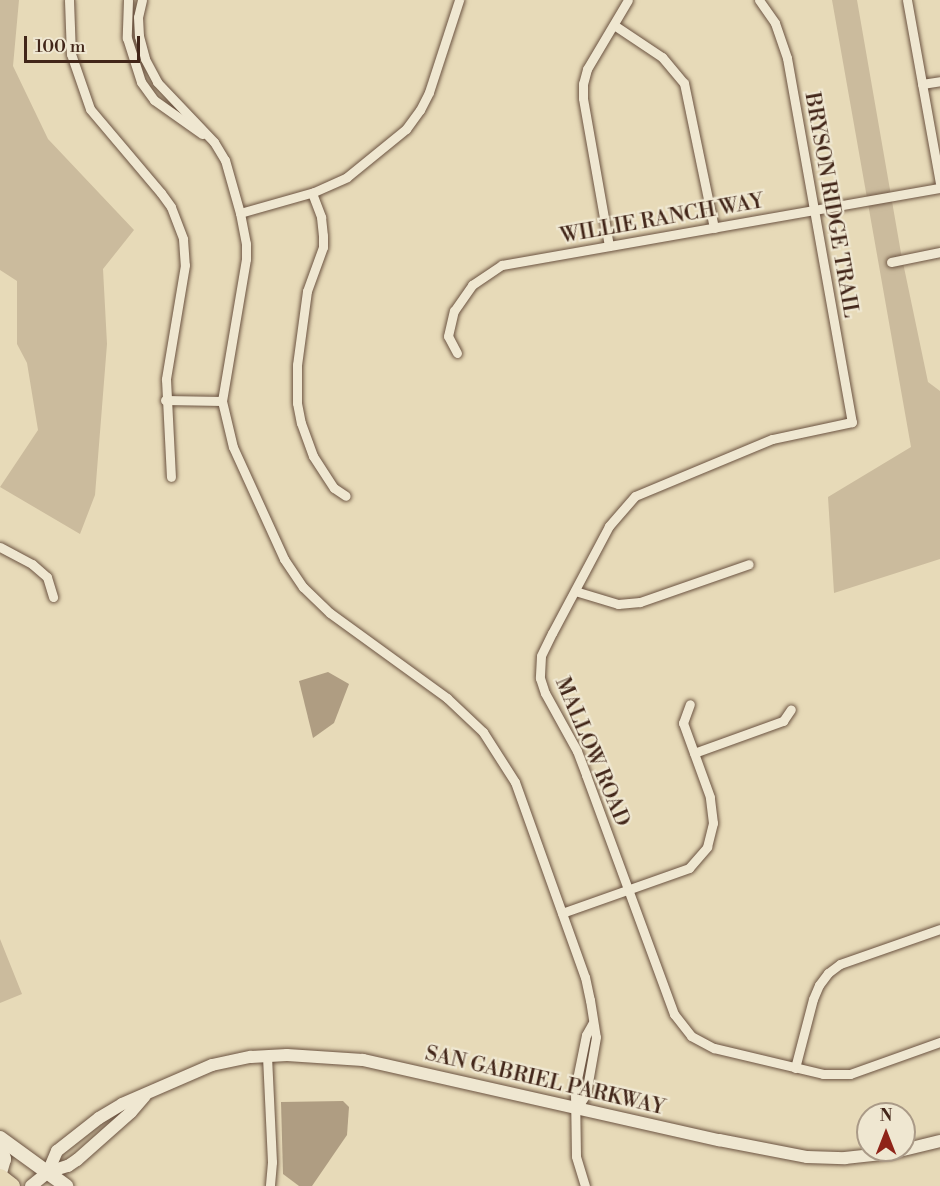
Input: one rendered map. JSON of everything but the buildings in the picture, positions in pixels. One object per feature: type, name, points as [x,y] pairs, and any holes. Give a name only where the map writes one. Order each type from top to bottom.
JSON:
[{"type":"highway","points":[[0,1178],[12,1186]]},
{"type":"main road","points":[[0,1138],[66,1186]]},
{"type":"main road","points":[[0,1144],[4,1159],[0,1173]]},
{"type":"street","points":[[69,0],[68,25],[71,54],[90,109],[161,193],[171,207],[183,239],[185,265],[166,379],[165,400],[171,477]]},
{"type":"street","points":[[128,0],[127,38],[141,82],[154,100],[171,114],[214,142]]},
{"type":"street","points":[[142,0],[138,17],[139,36],[152,73],[157,82],[214,142],[225,160],[233,181],[246,244],[246,259],[222,401],[233,447],[284,559],[303,587],[330,613],[447,698],[483,732],[515,782],[585,977],[592,1024],[586,1035],[575,1089],[576,1156],[585,1186]]},
{"type":"street","points":[[240,213],[312,193],[347,177],[406,129],[429,92],[459,0]]},
{"type":"street","points":[[609,246],[583,98],[587,69],[628,0]]},
{"type":"street","name":"BRYSON RIDGE TRAIL","points":[[759,0],[775,23],[787,58],[852,422]]},
{"type":"street","points":[[907,0],[940,183]]},
{"type":"street","points":[[614,25],[662,57],[684,82],[714,228]]},
{"type":"street","points":[[922,84],[940,81]]},
{"type":"street","name":"WILLIE RANCH WAY","points":[[457,353],[448,336],[449,323],[462,299],[482,276],[502,265],[940,188]]},
{"type":"street","points":[[312,193],[321,217],[323,247],[307,291],[297,365],[297,403],[301,423],[314,456],[333,488],[346,496]]},
{"type":"street","points":[[891,262],[940,252]]},
{"type":"street","points":[[165,400],[222,401]]},
{"type":"street","name":"MALLOW ROAD","points":[[852,422],[772,439],[692,470],[635,496],[609,526],[541,656],[540,678],[545,693],[577,751],[674,1014],[685,1031],[714,1048],[823,1074],[850,1074],[940,1042]]},
{"type":"street","points":[[1,550],[32,564],[47,577],[53,597]]},
{"type":"street","points":[[575,591],[618,604],[640,602],[749,564]]},
{"type":"street","points":[[562,913],[689,868],[707,847],[713,823],[710,797],[683,723],[690,704]]},
{"type":"street","points":[[694,753],[783,721],[790,710]]},
{"type":"street","points":[[795,1068],[813,999],[828,973],[840,964],[940,929]]},
{"type":"street","points":[[267,1056],[272,1162],[270,1186]]},
{"type":"street","name":"SAN GABRIEL PARKWAY","points":[[48,1172],[57,1151],[109,1111],[212,1065],[267,1056],[329,1056],[363,1060],[807,1157],[845,1158],[891,1153],[940,1141]]},
{"type":"street","name":"SAN GABRIEL PARKWAY","points":[[31,1186],[48,1172],[68,1166],[77,1160],[131,1112],[146,1095]]},
{"type":"shaded area","points":[[0,0],[19,0],[13,66],[48,139],[134,230],[103,269],[107,344],[95,495],[80,534],[0,487],[38,430],[27,363],[17,344],[17,281],[0,270]]},
{"type":"shaded area","points":[[832,0],[857,0],[901,253],[928,382],[940,391],[940,559],[834,593],[828,497],[911,447]]},
{"type":"shaded area","points":[[328,672],[349,684],[334,723],[313,738],[299,681]]},
{"type":"shaded area","points":[[0,939],[22,994],[0,1003]]},
{"type":"shaded area","points":[[343,1101],[349,1107],[347,1135],[312,1186],[299,1186],[283,1174],[281,1102]]}]
